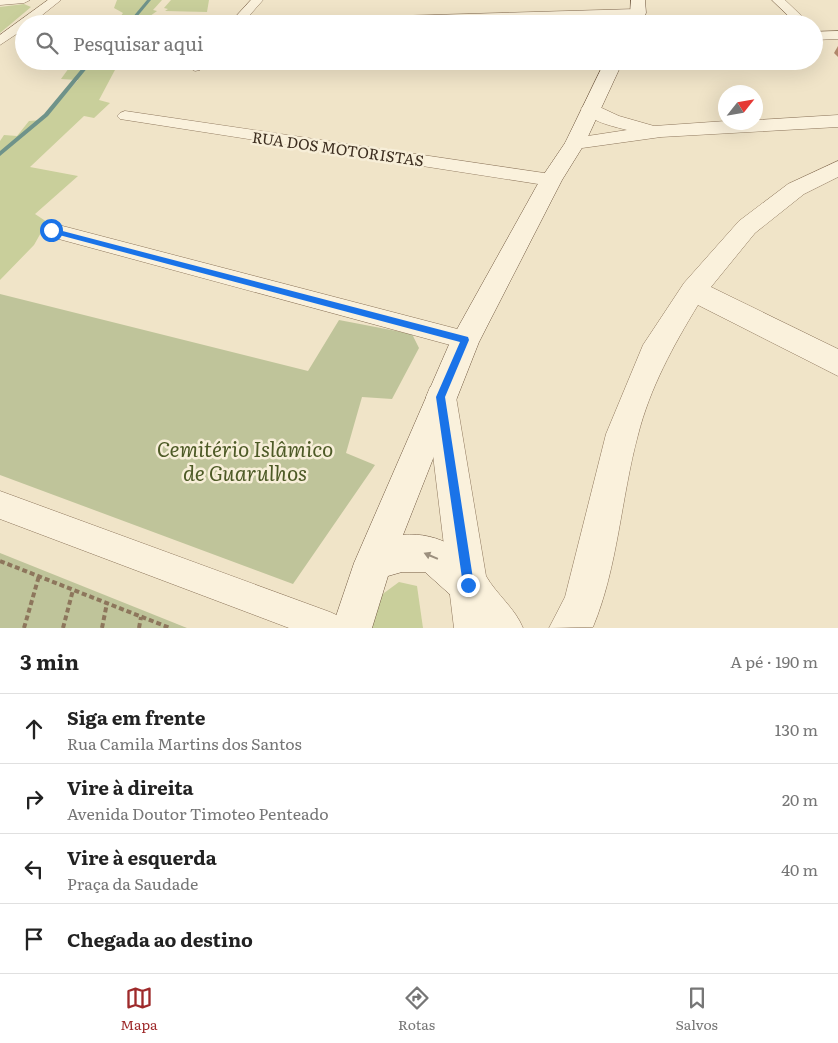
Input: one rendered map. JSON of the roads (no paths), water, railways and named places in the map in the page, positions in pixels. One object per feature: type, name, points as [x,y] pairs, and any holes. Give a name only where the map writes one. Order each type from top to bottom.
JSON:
[{"type":"street","points":[[0,2],[24,0]]},
{"type":"street","points":[[35,15],[55,0]]},
{"type":"street","points":[[244,15],[258,0]]},
{"type":"street","points":[[778,0],[794,15]]},
{"type":"street","points":[[569,15],[636,12]]},
{"type":"street","points":[[0,41],[15,30]]},
{"type":"street","points":[[823,35],[838,35]]},
{"type":"street","points":[[352,628],[373,563],[465,340],[551,180],[575,143],[610,70]]},
{"type":"street","points":[[591,109],[627,124],[661,131]]},
{"type":"street","name":"RUA DOS MOTORISTAS","points":[[125,116],[551,180]]},
{"type":"street","points":[[575,143],[661,131],[838,121]]},
{"type":"street","points":[[578,618],[622,434],[654,354],[693,290],[747,227],[796,189],[838,168]]},
{"type":"street","points":[[51,230],[465,340]]},
{"type":"street","points":[[693,290],[838,363]]},
{"type":"street","points":[[441,397],[474,628]]},
{"type":"street","points":[[0,505],[330,628]]},
{"type":"street","points":[[373,563],[394,554],[413,551],[426,553],[451,565],[482,606],[504,628]]},
{"type":"waterway","points":[[136,15],[149,0]]},
{"type":"waterway","points":[[0,154],[46,115],[84,70]]},
{"type":"park label","name":"Cemitério Islâmico de Guarulhos","points":[[245,459]]}]
